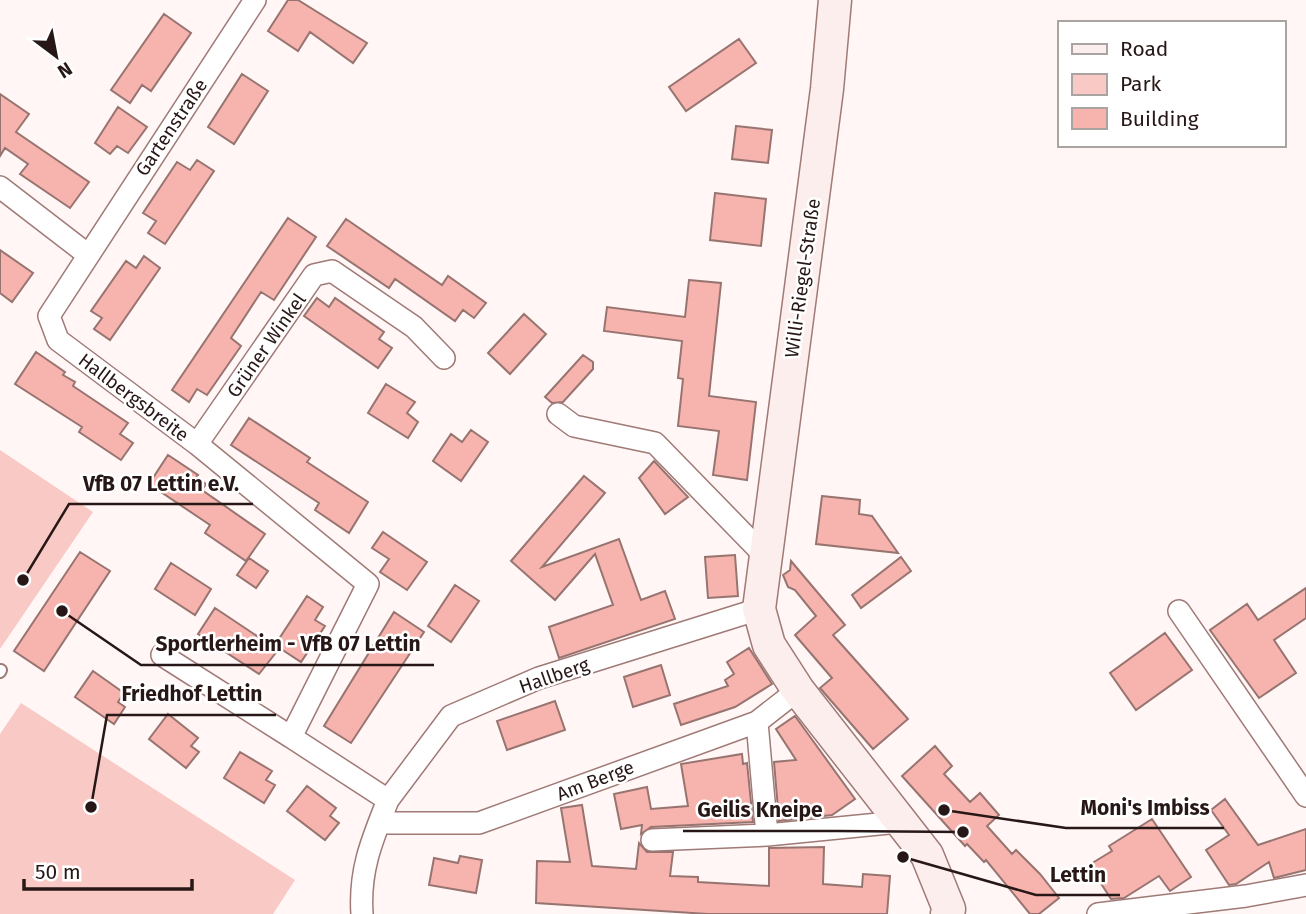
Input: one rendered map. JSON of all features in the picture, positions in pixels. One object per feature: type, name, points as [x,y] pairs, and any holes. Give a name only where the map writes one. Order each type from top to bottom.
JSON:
[{"type":"street","name":"Gartenstraße","points":[[87,254],[255,0]]},
{"type":"street","name":"Willi-Riegel-Straße","points":[[835,0],[827,89],[759,609],[769,645],[798,690],[927,855],[953,912]]},
{"type":"street","points":[[0,187],[87,254]]},
{"type":"street","name":"Hallbergsbreite","points":[[87,254],[49,316],[58,340],[197,444],[368,584],[291,737]]},
{"type":"street","name":"Grüner Winkel","points":[[197,444],[314,275],[332,271],[414,327],[444,358]]},
{"type":"street","points":[[558,414],[574,426],[655,443],[765,556]]},
{"type":"street","name":"Hallberg","points":[[362,914],[360,886],[388,800],[451,716],[538,678],[759,609]]},
{"type":"street","points":[[1179,611],[1306,796]]},
{"type":"street","points":[[162,655],[388,800]]},
{"type":"street","name":"Am Berge","points":[[379,823],[479,823],[757,722],[798,690]]},
{"type":"street","points":[[757,722],[767,835]]},
{"type":"street","points":[[652,840],[767,835],[900,822]]},
{"type":"street","points":[[1098,914],[1246,896],[1306,885]]},
{"type":"green space","points":[[0,450],[93,512],[0,649]]},
{"type":"green space","points":[[21,703],[295,880],[273,914],[0,914],[0,734]]},
{"type":"building","points":[[288,0],[298,0],[367,43],[353,63],[310,32],[298,51],[268,31]]},
{"type":"building","points":[[164,14],[191,33],[151,91],[142,85],[130,103],[111,90]]},
{"type":"building","points":[[739,39],[756,63],[686,111],[669,87]]},
{"type":"building","points":[[242,74],[268,91],[234,144],[208,127]]},
{"type":"building","points":[[0,94],[29,114],[16,132],[89,182],[70,208],[20,174],[28,164],[5,148],[0,156]]},
{"type":"building","points":[[118,107],[147,127],[128,153],[117,146],[110,154],[95,143]]},
{"type":"building","points":[[736,126],[772,130],[768,163],[732,159]]},
{"type":"building","points":[[197,160],[214,171],[165,244],[148,233],[156,221],[143,213],[177,162],[190,170]]},
{"type":"building","points":[[715,193],[766,199],[761,246],[710,240]]},
{"type":"building","points":[[288,218],[316,237],[274,300],[261,292],[231,338],[241,346],[207,395],[197,389],[189,402],[172,390]]},
{"type":"building","points":[[346,219],[442,285],[448,276],[486,303],[474,318],[463,310],[455,321],[395,279],[389,288],[327,246]]},
{"type":"building","points":[[0,250],[33,273],[12,302],[0,293]]},
{"type":"building","points":[[144,256],[160,268],[110,340],[94,329],[102,318],[91,311],[126,261],[136,268]]},
{"type":"building","points":[[689,280],[721,283],[709,396],[756,402],[747,480],[713,475],[719,431],[678,426],[683,379],[678,378],[682,341],[604,331],[607,307],[685,317]]},
{"type":"building","points":[[317,298],[329,307],[335,298],[384,332],[379,339],[392,348],[378,368],[304,316]]},
{"type":"building","points":[[524,314],[546,334],[510,374],[488,353]]},
{"type":"building","points":[[36,352],[65,372],[63,375],[75,382],[73,386],[128,423],[120,434],[133,443],[121,460],[79,432],[82,427],[15,384]]},
{"type":"building","points":[[583,355],[593,362],[593,369],[563,402],[552,403],[545,397]]},
{"type":"building","points":[[386,384],[415,402],[407,413],[418,422],[408,438],[368,413]]},
{"type":"building","points":[[249,418],[310,458],[307,462],[368,502],[349,533],[315,510],[319,503],[231,445]]},
{"type":"building","points":[[471,430],[488,442],[461,481],[433,461],[451,434],[462,442]]},
{"type":"building","points":[[168,455],[198,475],[196,477],[206,484],[202,490],[265,534],[246,561],[205,533],[210,525],[149,484]]},
{"type":"building","points":[[654,461],[688,497],[665,514],[639,478]]},
{"type":"building","points":[[584,476],[605,493],[542,567],[619,539],[641,600],[665,591],[675,619],[559,658],[549,627],[613,605],[595,554],[555,600],[511,561]]},
{"type":"building","points":[[822,496],[860,500],[859,514],[872,516],[898,553],[816,544]]},
{"type":"building","points":[[383,532],[427,562],[407,590],[380,572],[389,559],[372,548]]},
{"type":"building","points":[[80,552],[110,571],[44,671],[14,651]]},
{"type":"building","points":[[735,555],[738,596],[708,598],[705,557]]},
{"type":"building","points":[[901,557],[911,571],[861,608],[852,595]]},
{"type":"building","points":[[249,558],[268,571],[256,588],[237,575]]},
{"type":"building","points":[[791,561],[845,625],[833,635],[908,719],[873,749],[820,688],[832,678],[795,635],[816,616],[795,590],[788,587],[783,575],[790,570]]},
{"type":"building","points":[[171,563],[211,589],[195,615],[155,589]]},
{"type":"building","points":[[455,585],[479,601],[451,642],[428,626]]},
{"type":"building","points":[[1306,588],[1306,618],[1274,640],[1296,673],[1259,698],[1210,630],[1247,604],[1258,620]]},
{"type":"building","points":[[307,596],[323,607],[315,620],[325,626],[301,662],[275,645]]},
{"type":"building","points":[[215,608],[278,650],[259,674],[198,634]]},
{"type":"building","points":[[394,612],[424,632],[351,743],[324,726]]},
{"type":"building","points":[[1165,633],[1192,670],[1136,710],[1110,673]]},
{"type":"building","points":[[749,648],[772,684],[735,707],[681,725],[674,704],[728,686],[725,680],[734,674],[727,662]]},
{"type":"building","points":[[661,665],[670,695],[633,707],[624,677]]},
{"type":"building","points":[[93,671],[124,693],[118,702],[125,707],[114,724],[75,697]]},
{"type":"building","points":[[555,701],[565,730],[507,750],[497,721]]},
{"type":"building","points":[[168,714],[198,738],[191,746],[199,752],[186,768],[149,739]]},
{"type":"building","points":[[795,716],[855,799],[832,815],[779,821],[774,762],[796,760],[776,729]]},
{"type":"building","points":[[935,746],[952,766],[944,774],[970,802],[980,793],[999,815],[987,826],[1012,854],[1016,850],[1040,874],[1059,898],[1039,914],[1030,914],[986,860],[984,862],[967,844],[965,846],[902,776]]},
{"type":"building","points":[[240,752],[272,771],[266,780],[275,785],[264,803],[224,778]]},
{"type":"building","points":[[742,754],[743,764],[747,763],[753,822],[651,827],[641,834],[642,825],[621,829],[614,794],[647,787],[651,809],[688,806],[681,764]]},
{"type":"building","points":[[307,786],[336,808],[330,816],[339,823],[325,840],[287,811]]},
{"type":"building","points":[[1225,799],[1258,845],[1306,829],[1306,870],[1274,878],[1269,862],[1236,884],[1229,885],[1206,850],[1229,835],[1211,810]]},
{"type":"building","points":[[582,805],[592,866],[636,869],[639,843],[647,852],[673,852],[670,876],[698,877],[698,882],[769,886],[769,848],[824,847],[823,884],[862,887],[863,874],[890,876],[887,914],[708,914],[536,903],[537,861],[570,862],[561,808]]},
{"type":"building","points":[[1152,819],[1191,877],[1170,891],[1159,876],[1124,898],[1111,899],[1089,865],[1112,851],[1109,846]]},
{"type":"building","points":[[460,856],[482,860],[476,893],[429,885],[434,858],[458,863]]},
{"type":"place","name":"VfB 07 Lettin e.V.","points":[[23,580]]},
{"type":"place","name":"Sportlerheim - VfB 07 Lettin","points":[[62,611]]},
{"type":"place","name":"Friedhof Lettin","points":[[91,807]]},
{"type":"place","name":"Moni's Imbiss","points":[[944,810]]},
{"type":"place","name":"Geilis Kneipe","points":[[963,832]]},
{"type":"place","name":"Lettin","points":[[903,857]]}]
